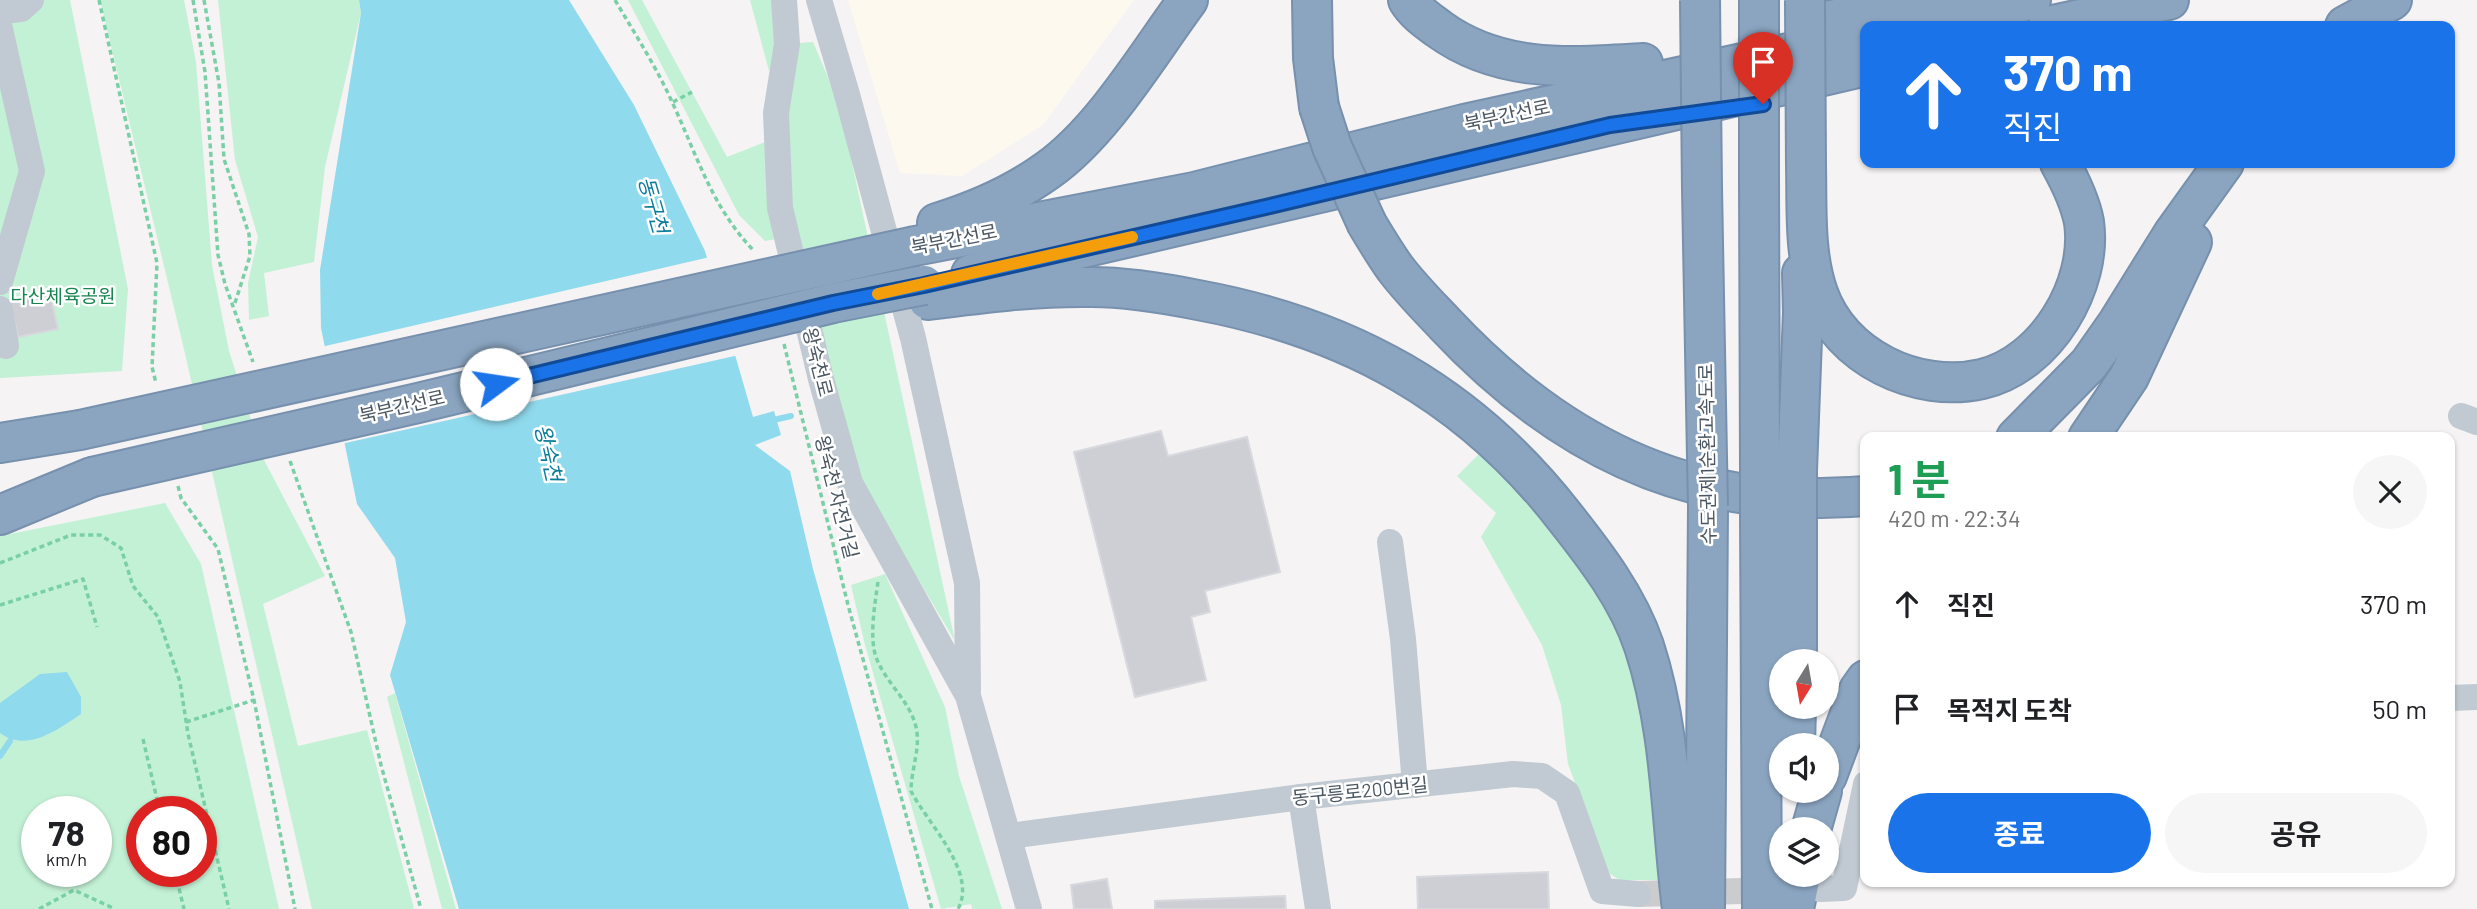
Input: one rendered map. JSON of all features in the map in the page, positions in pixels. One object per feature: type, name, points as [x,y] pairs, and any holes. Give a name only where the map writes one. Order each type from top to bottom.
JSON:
[{"type":"highway","points":[[913,239],[1007,195],[1049,170],[1079,143],[1111,105],[1188,0]]},
{"type":"highway","points":[[1312,0],[1312,58],[1320,107],[1332,147],[1367,224],[1396,270],[1497,376],[1568,430],[1612,454],[1661,474],[1723,491],[1811,499],[1860,496]]},
{"type":"highway","points":[[1408,0],[1415,11],[1448,36],[1497,59],[1550,67],[1643,63]]},
{"type":"highway","name":"수도권제1순환고속도로","points":[[1700,0],[1708,506],[1705,909]]},
{"type":"highway","points":[[1759,0],[1760,466],[1778,516],[1795,649]]},
{"type":"highway","points":[[1805,0],[1809,261],[1818,294],[1829,316],[1858,349],[1881,365],[1922,379],[1983,379],[2008,368],[2042,342],[2066,309],[2078,282],[2085,250],[2084,221],[2073,187],[2063,168]]},
{"type":"highway","points":[[1464,124],[1541,94],[1643,63],[1915,7],[2031,0]]},
{"type":"highway","points":[[2071,21],[2169,0]]},
{"type":"highway","points":[[2354,21],[2392,0]]},
{"type":"highway","name":"북부간선로","points":[[0,443],[67,432],[841,264],[913,239],[1194,191],[1464,124],[1860,37]]},
{"type":"highway","name":"북부간선로","points":[[0,490],[92,477],[418,403],[833,303],[926,292],[1610,125],[1860,67]]},
{"type":"highway","points":[[1610,125],[1860,91]]},
{"type":"highway","points":[[1762,909],[1778,516],[1797,470],[1806,166]]},
{"type":"highway","points":[[2022,432],[2089,365],[2173,234],[2221,168]]},
{"type":"highway","points":[[2093,432],[2134,366],[2189,249],[2221,168]]},
{"type":"highway","points":[[926,292],[1092,286],[1149,290],[1236,307],[1294,323],[1348,344],[1407,374],[1459,410],[1507,450],[1547,494],[1595,556],[1644,644],[1661,712],[1682,909]]},
{"type":"highway","points":[[0,424],[67,432]]},
{"type":"highway","points":[[0,515],[92,477]]},
{"type":"highway","points":[[1839,744],[1860,689]]},
{"type":"street","points":[[0,12],[21,9],[31,0]]},
{"type":"street","name":"왕숙천로","points":[[784,0],[787,44],[776,113],[779,208],[821,379],[850,483],[968,696],[1029,909]]},
{"type":"street","name":"왕숙천로","points":[[819,0],[913,338],[967,583],[968,696]]},
{"type":"street","points":[[0,29],[32,171],[0,282]]},
{"type":"street","points":[[0,309],[6,346]]},
{"type":"street","points":[[1390,542],[1415,785]]},
{"type":"street","points":[[2455,698],[2477,696]]},
{"type":"street","name":"동구릉로200번길","points":[[1009,835],[1301,797],[1513,775],[1542,776],[1567,793],[1604,900],[1638,894]]},
{"type":"street","points":[[1811,893],[1860,796]]},
{"type":"street","points":[[1301,797],[1318,909]]},
{"type":"path","points":[[204,0],[219,83],[224,159],[249,234],[250,256],[234,308]]},
{"type":"path","points":[[615,0],[673,102],[719,206],[734,230],[760,259]]},
{"type":"path","points":[[673,102],[692,92]]},
{"type":"path","name":"왕숙천 자전거길","points":[[781,331],[848,605],[932,909]]},
{"type":"path","points":[[0,563],[71,535],[100,535],[121,548],[133,586],[159,617],[180,682],[186,722],[229,909]]},
{"type":"path","points":[[878,576],[873,619],[876,656],[916,726],[918,739],[911,791],[958,868],[962,886],[958,909]]},
{"type":"path","points":[[0,605],[83,579],[97,627]]},
{"type":"path","points":[[186,722],[254,700]]},
{"type":"path","points":[[143,739],[156,796]]},
{"type":"path","points":[[179,887],[184,909]]},
{"type":"path","points":[[39,909],[74,890],[115,909]]},
{"type":"shaded area","points":[[848,0],[1134,0],[1043,125],[962,176],[900,173]]},
{"type":"green space","name":"다산체육공원","points":[[0,0],[70,0],[128,289],[122,371],[0,378]]},
{"type":"green space","points":[[100,0],[184,0],[196,62],[212,265],[229,351],[264,460],[325,576],[263,604],[298,746],[367,730],[414,909],[312,909],[183,345]]},
{"type":"green space","points":[[218,0],[359,0],[361,13],[325,167],[314,262],[264,273],[269,316],[249,320],[248,283],[258,237],[235,160]]},
{"type":"green space","points":[[628,0],[642,0],[727,157],[765,142],[782,238],[765,241],[739,215]]},
{"type":"green space","points":[[750,0],[776,0],[774,56],[769,71]]},
{"type":"green space","points":[[813,42],[839,103],[955,641],[857,477],[786,183],[785,103],[800,43]]},
{"type":"green space","points":[[1479,454],[1512,482],[1573,556],[1613,620],[1636,677],[1657,809],[1658,880],[1619,880],[1609,873],[1568,764],[1561,705],[1542,645],[1481,537],[1496,513],[1457,476]]},
{"type":"green space","points":[[165,503],[201,564],[279,909],[0,909],[0,536]]},
{"type":"green space","points":[[885,574],[945,707],[959,776],[1002,909],[972,909],[971,904],[941,909],[865,645],[851,585]]},
{"type":"green space","points":[[395,693],[456,909],[442,909],[387,697]]},
{"type":"water","name":"왕숙천","points":[[359,0],[569,0],[634,105],[705,251],[753,417],[774,411],[781,435],[755,445],[790,471],[813,569],[909,909],[459,909],[390,675],[406,622],[395,558],[357,504],[321,328],[320,270],[361,13]]},
{"type":"water","points":[[67,672],[81,697],[81,714],[52,732],[31,740],[10,739],[0,733],[0,703],[40,674]]},
{"type":"pier","points":[[710,257],[739,355],[341,444],[321,347]]},
{"type":"building","points":[[50,292],[58,329],[18,337],[10,301]]},
{"type":"building","points":[[1161,431],[1168,456],[1247,437],[1280,572],[1205,591],[1210,612],[1191,617],[1206,680],[1135,697],[1074,452]]},
{"type":"building","points":[[1548,872],[1549,909],[1418,909],[1417,877]]},
{"type":"building","points":[[1107,879],[1112,909],[1074,909],[1071,885]]},
{"type":"building","points":[[1285,896],[1286,909],[1155,909],[1155,901]]},
{"type":"waterway","name":"동구천","points":[[769,421],[791,416]]},
{"type":"waterway","points":[[0,756],[10,741]]},
{"type":"tunnel","points":[[1638,894],[1777,890]]},
{"type":"slow traffic","points":[[878,294],[1132,237]]},
{"type":"route","points":[[496,384],[833,303],[924,285],[1270,206],[1610,125],[1763,104]]}]
